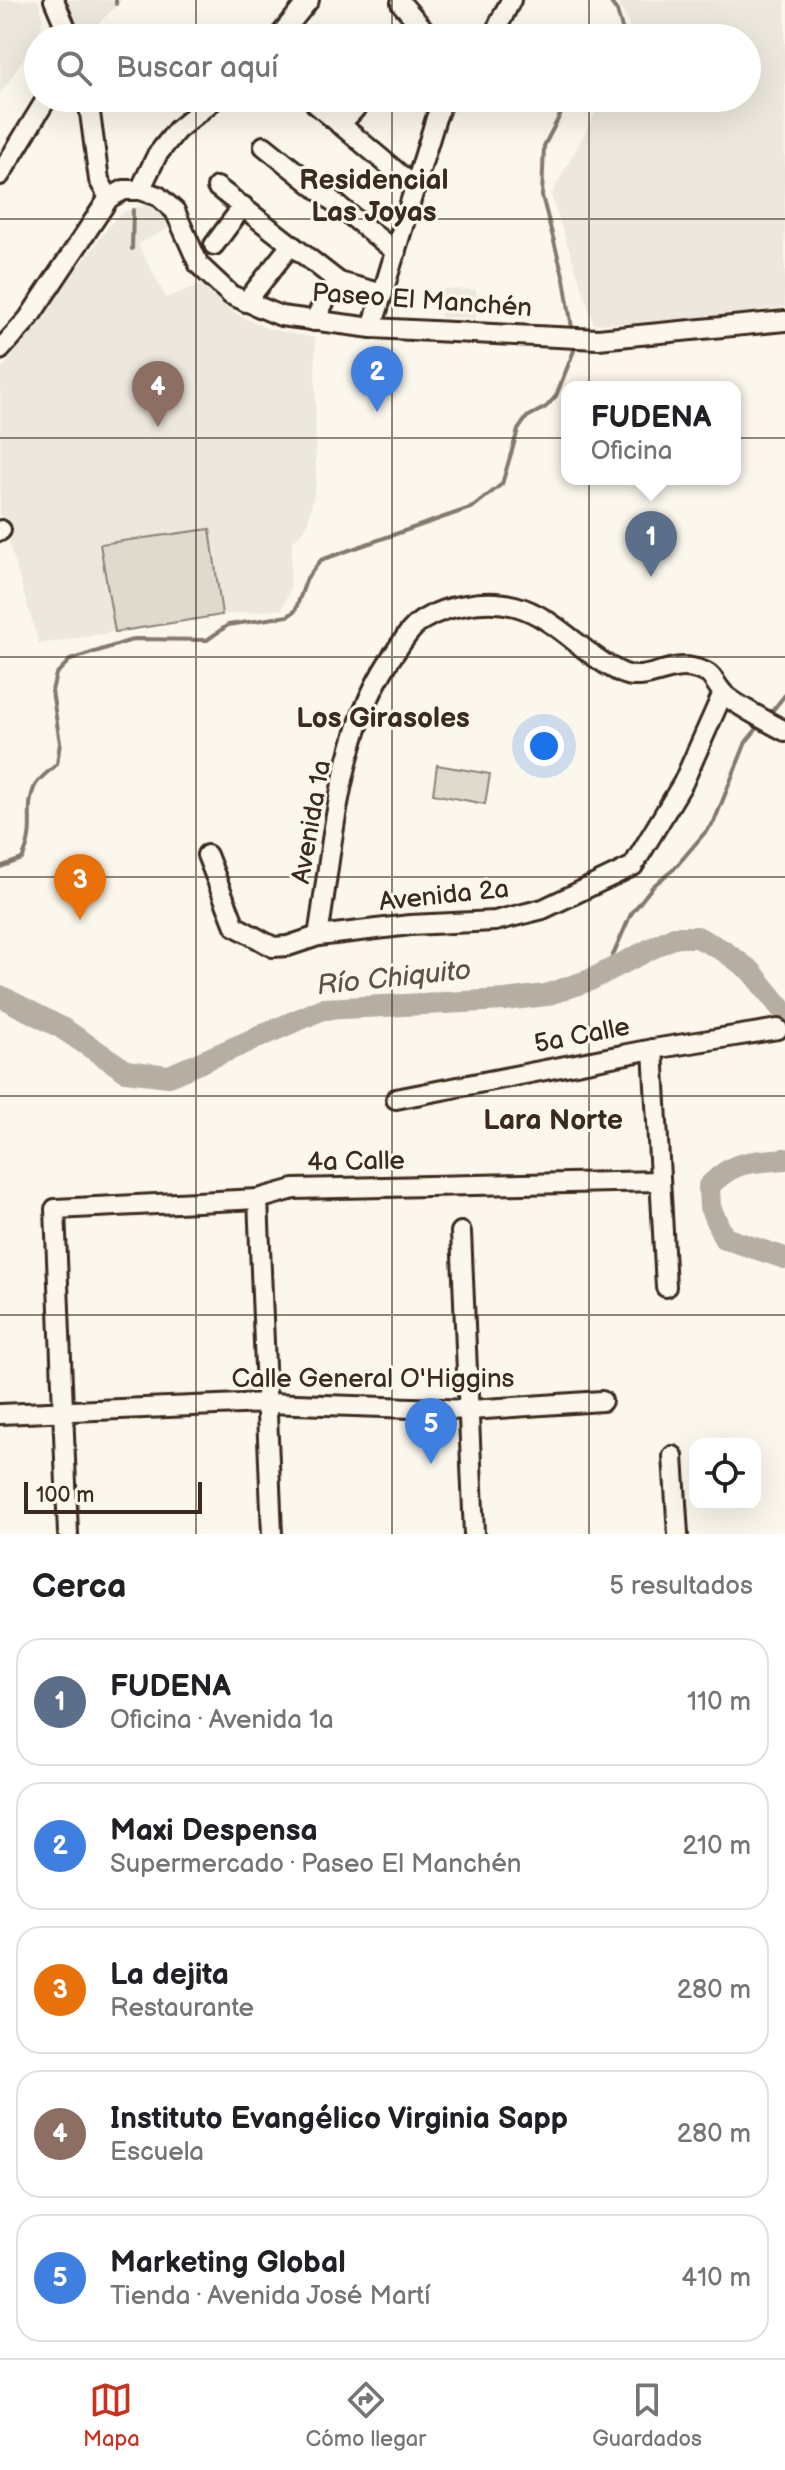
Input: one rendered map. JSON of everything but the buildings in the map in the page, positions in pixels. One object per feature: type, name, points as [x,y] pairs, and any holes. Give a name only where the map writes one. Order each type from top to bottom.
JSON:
[{"type":"street","points":[[54,0],[64,24]]},
{"type":"street","points":[[289,24],[309,0]]},
{"type":"street","points":[[499,24],[511,0]]},
{"type":"street","points":[[401,3],[419,24]]},
{"type":"street","points":[[0,175],[38,112]]},
{"type":"street","points":[[90,112],[99,180],[109,198]]},
{"type":"street","points":[[0,350],[28,319],[109,198],[124,190],[140,190],[157,155],[177,130],[199,112]]},
{"type":"street","points":[[325,112],[416,188]]},
{"type":"street","points":[[340,125],[352,112]]},
{"type":"street","points":[[372,328],[438,112]]},
{"type":"street","points":[[264,146],[396,252]]},
{"type":"street","points":[[217,187],[336,280],[383,294]]},
{"type":"street","name":"Paseo El Manchén","points":[[140,190],[158,196],[175,211],[231,295],[281,316],[372,328],[574,338],[785,321]]},
{"type":"street","points":[[206,255],[243,206]]},
{"type":"street","points":[[246,302],[291,245]]},
{"type":"street","points":[[314,321],[336,280]]},
{"type":"street","name":"Avenida 1a","points":[[318,936],[342,786],[365,705],[381,670],[413,627],[423,619],[451,607],[474,603],[515,606],[544,620],[624,674],[646,676],[689,667],[714,678],[723,693],[772,724]]},
{"type":"street","name":"Avenida 2a","points":[[207,855],[235,926],[273,947],[288,946],[318,936],[410,925],[495,921],[543,909],[633,866],[683,783],[723,693]]},
{"type":"street","name":"5a Calle","points":[[396,1099],[653,1049],[778,1029]]},
{"type":"street","points":[[653,1049],[666,1287]]},
{"type":"street","name":"4a Calle","points":[[63,1411],[55,1209],[258,1199],[294,1189],[660,1181]]},
{"type":"street","points":[[258,1199],[272,1534]]},
{"type":"street","points":[[461,1232],[474,1534]]},
{"type":"street","name":"Calle General O'Higgins","points":[[0,1414],[267,1403],[470,1410],[602,1401]]},
{"type":"street","points":[[63,1411],[68,1534]]},
{"type":"street","points":[[673,1456],[678,1534]]},
{"type":"shaded area","points":[[0,0],[39,0],[42,24],[24,24],[24,58],[0,94]]},
{"type":"shaded area","points":[[61,0],[122,0],[98,24],[72,24]]},
{"type":"shaded area","points":[[617,0],[785,0],[785,307],[670,322],[594,324],[551,195],[596,112],[761,112],[761,24],[629,23]]},
{"type":"shaded area","points":[[145,205],[160,206],[173,226],[138,244],[166,298],[201,284],[236,314],[267,328],[315,338],[316,484],[307,527],[292,542],[290,589],[282,609],[222,615],[39,644],[0,513],[0,369],[116,217],[129,209]]},
{"type":"shaded area","points":[[443,289],[476,290],[476,318],[441,317]]},
{"type":"shaded area","points":[[210,529],[222,615],[115,632],[100,544]]},
{"type":"shaded area","points":[[437,765],[490,774],[485,804],[433,794]]},
{"type":"waterway","points":[[609,0],[621,24]]},
{"type":"waterway","points":[[562,112],[544,146],[542,196],[564,279],[573,334]]},
{"type":"waterway","points":[[132,249],[133,210]]},
{"type":"waterway","points":[[562,381],[575,342]]},
{"type":"waterway","points":[[0,867],[22,859],[29,839],[34,788],[57,764],[60,743],[52,691],[56,674],[70,660],[135,639],[207,640],[228,625],[288,616],[295,611],[307,578],[321,560],[473,507],[502,484],[518,430],[527,417],[546,407],[556,396],[561,383]]},
{"type":"waterway","points":[[769,715],[785,695]]},
{"type":"waterway","points":[[606,971],[631,914],[653,886],[674,869],[714,822],[746,742],[760,725]]},
{"type":"waterway","name":"Río Chiquito","points":[[0,996],[62,1028],[126,1071],[169,1076],[323,1009],[505,1000],[546,995],[590,980],[674,937],[697,937],[724,951],[751,971],[785,1013]]},
{"type":"waterway","name":"Río Chiquito","points":[[785,1159],[735,1167],[709,1186],[710,1207],[724,1238],[785,1258]]},
{"type":"place","name":"Maxi Despensa","points":[[377,412]]},
{"type":"place","name":"Instituto Evangélico Virginia Sapp","points":[[158,427]]},
{"type":"place","name":"FUDENA","points":[[651,577]]},
{"type":"place","name":"La dejita","points":[[80,920]]},
{"type":"place","name":"Marketing Global","points":[[431,1464]]},
{"type":"district","name":"Residencial Las Joyas","points":[[374,196]]},
{"type":"district","name":"Los Girasoles","points":[[383,718]]},
{"type":"district","name":"Lara Norte","points":[[553,1120]]}]
